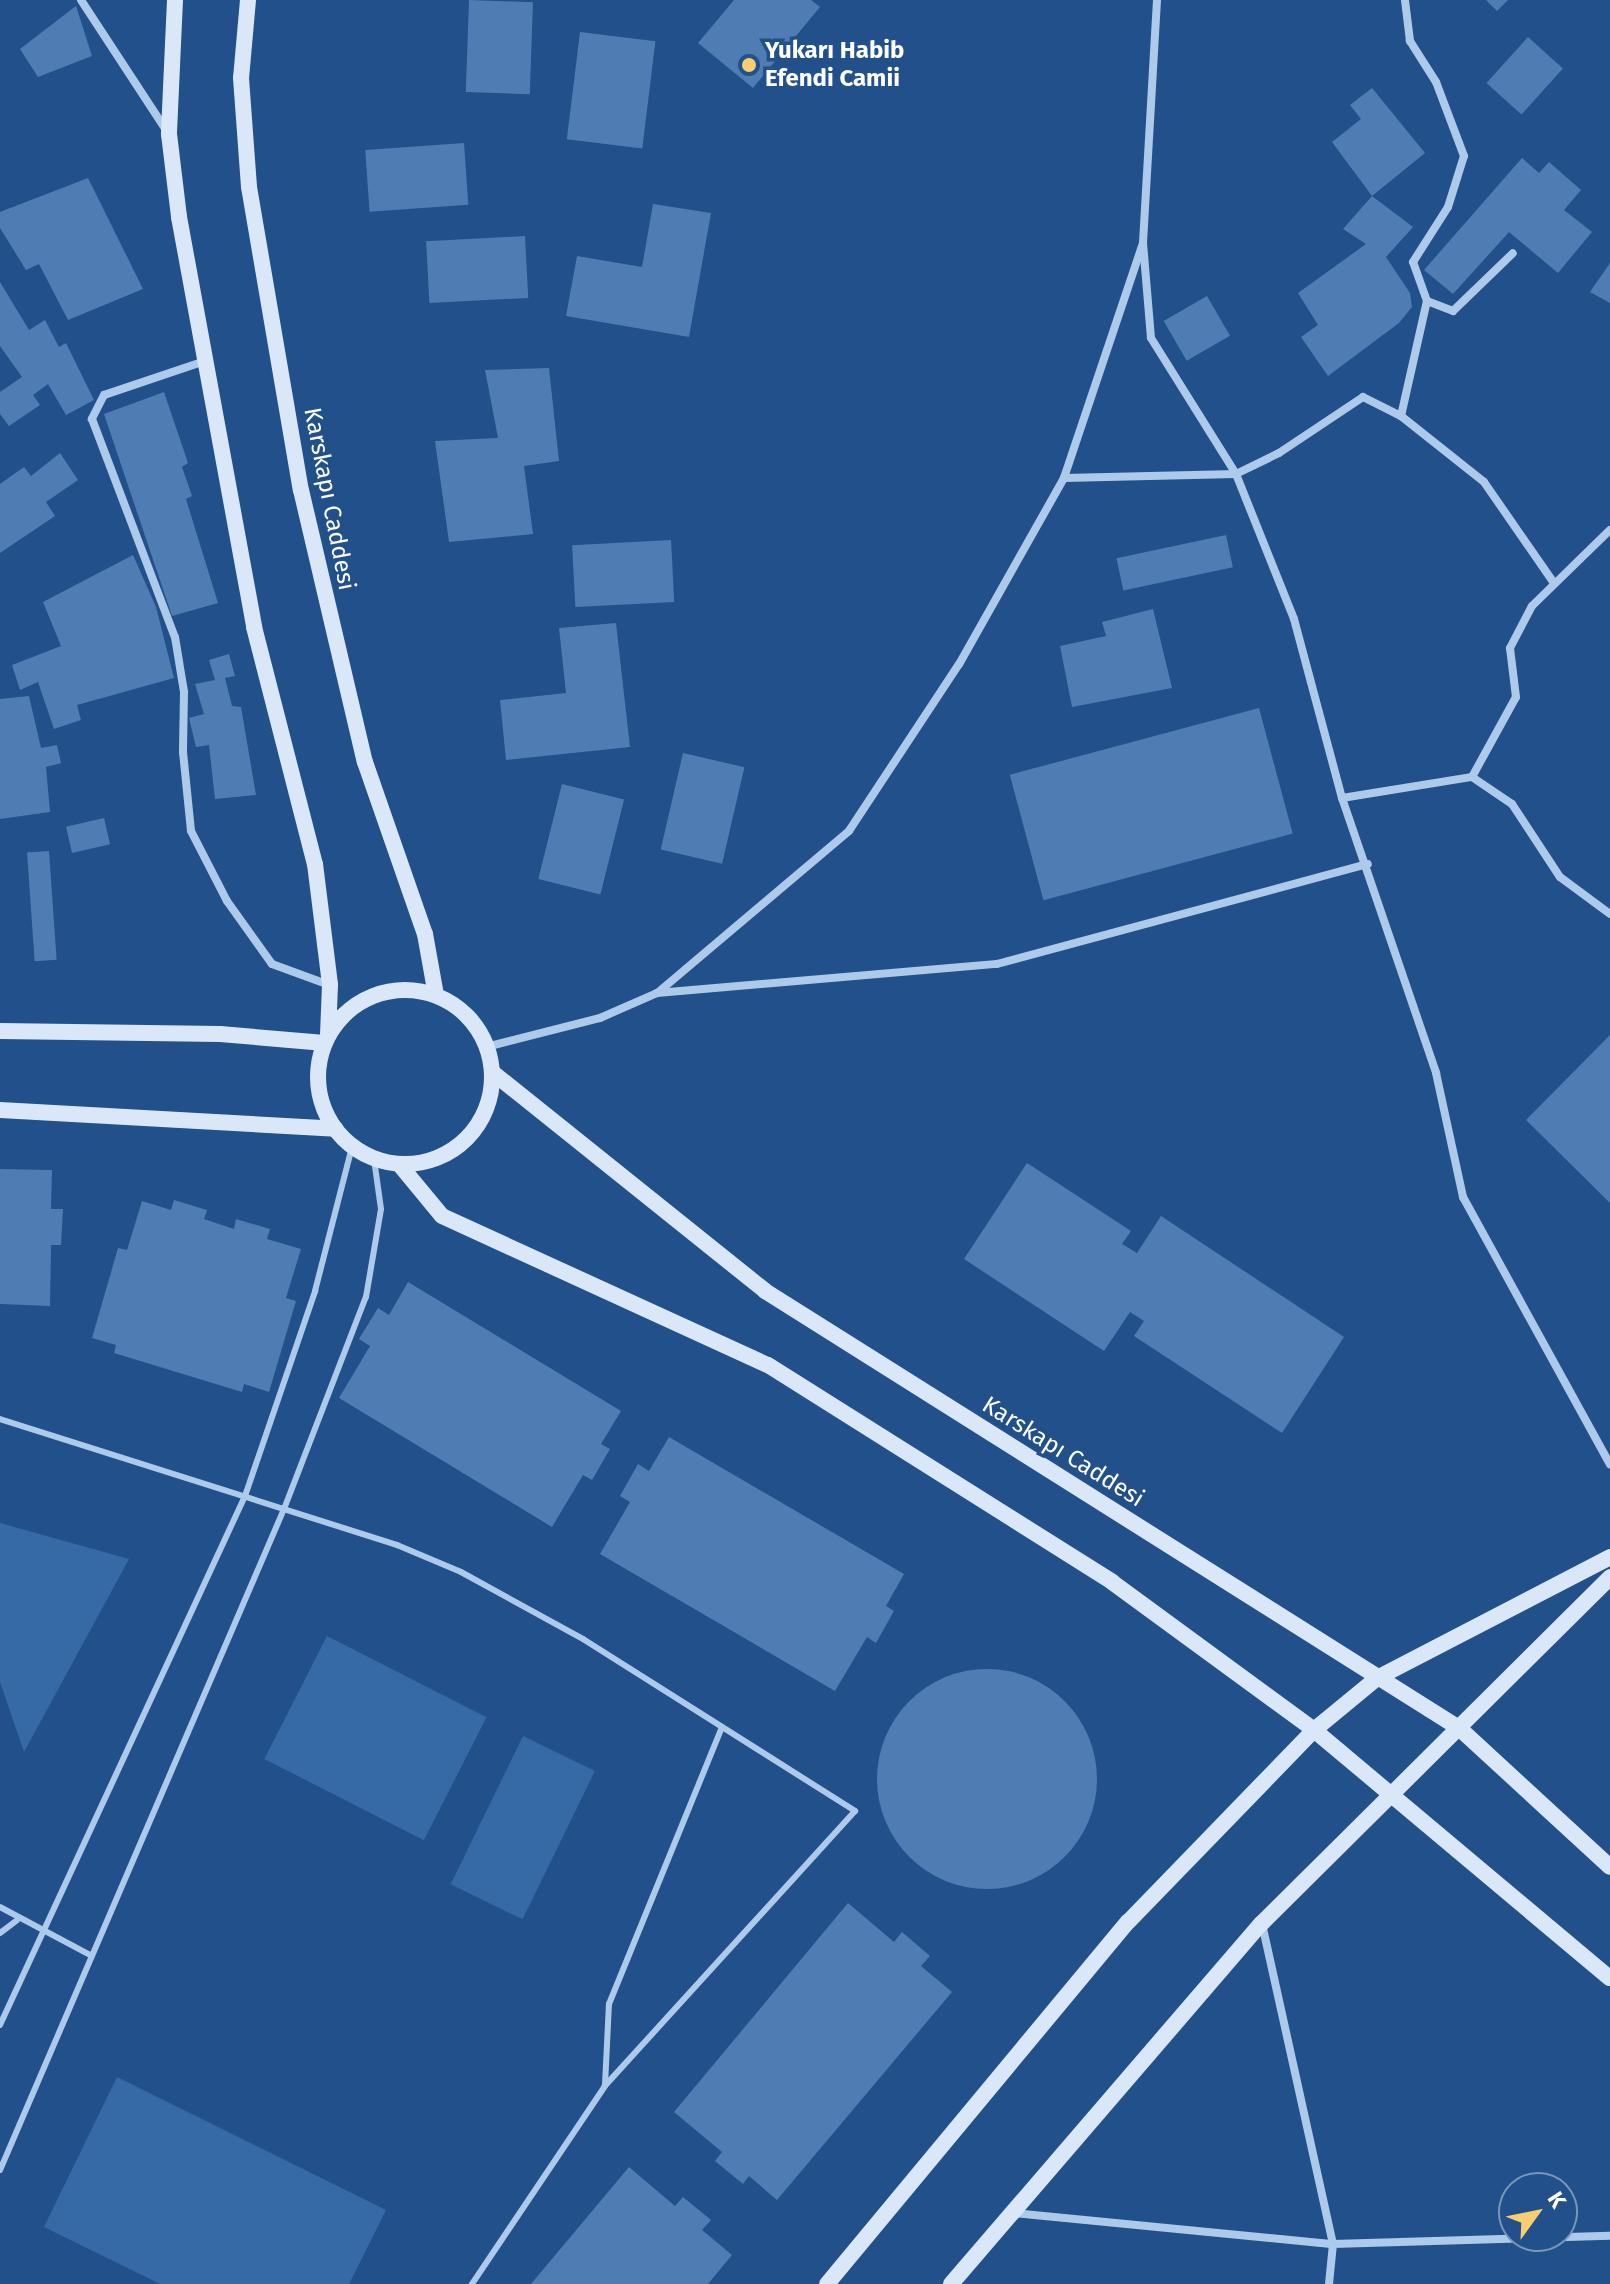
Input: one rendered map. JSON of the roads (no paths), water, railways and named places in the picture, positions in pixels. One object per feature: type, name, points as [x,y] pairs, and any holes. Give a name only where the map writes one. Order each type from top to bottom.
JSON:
[{"type":"main road","points":[[175,0],[169,134],[202,362],[254,627],[315,864],[330,985],[327,1038],[318,1083],[335,1129],[352,1147],[374,1159],[399,1164],[447,1154],[466,1140],[481,1120],[492,1072],[486,1047],[458,1008],[436,995],[387,991],[343,1015],[327,1038]]},
{"type":"main road","name":"Karskapı Caddesi","points":[[248,0],[241,78],[249,187],[301,490],[365,762],[425,934],[436,995]]},
{"type":"main road","points":[[0,1031],[327,1038]]},
{"type":"main road","name":"Karskapı Caddesi","points":[[492,1072],[765,1291],[1459,1728],[1610,1867]]},
{"type":"main road","points":[[0,1110],[335,1129]]},
{"type":"main road","points":[[399,1164],[442,1216],[768,1365],[1112,1582],[1314,1730],[1391,1791],[1610,1978]]},
{"type":"main road","points":[[827,2284],[1128,1922],[1314,1730],[1377,1678],[1610,1557]]},
{"type":"main road","points":[[951,2284],[1262,1923],[1391,1791],[1459,1728],[1610,1577]]},
{"type":"street","points":[[81,0],[169,134]]},
{"type":"street","points":[[1157,0],[1143,243],[1151,338],[1236,474],[1294,619],[1342,798],[1368,864],[1436,1073],[1463,1197],[1610,1464]]},
{"type":"street","points":[[1401,416],[1427,301],[1413,262],[1448,207],[1464,156],[1436,82],[1410,41],[1405,0]]},
{"type":"street","points":[[486,1047],[600,1018],[657,993],[849,831],[959,664],[1064,478],[1143,243]]},
{"type":"street","points":[[1427,301],[1453,311],[1513,253]]},
{"type":"street","points":[[202,362],[104,395],[92,419],[115,493],[175,637],[184,692],[183,752],[191,831],[227,901],[272,964],[330,985]]},
{"type":"street","points":[[1064,478],[1236,474],[1279,453],[1363,397],[1401,416],[1484,482],[1554,583]]},
{"type":"street","points":[[1472,777],[1516,697],[1510,648],[1532,606],[1610,530]]},
{"type":"street","points":[[1342,798],[1472,777],[1512,804],[1560,877],[1610,914]]},
{"type":"street","points":[[657,993],[997,964],[1368,864]]},
{"type":"street","points":[[1262,1923],[1333,2244],[1329,2284]]},
{"type":"street","points":[[1009,2213],[1333,2244],[1610,2236]]},
{"type":"lane","points":[[0,2025],[245,1496],[315,1291],[352,1147]]},
{"type":"lane","points":[[0,2170],[284,1509],[366,1297],[381,1209],[374,1159]]},
{"type":"lane","points":[[0,1419],[245,1496],[461,1572],[547,1617],[855,1811],[605,2086],[472,2284]]},
{"type":"lane","points":[[605,2086],[609,2004],[722,1727]]},
{"type":"lane","points":[[0,1907],[43,1934],[92,1956]]},
{"type":"lane","points":[[0,1933],[17,1920]]},
{"type":"place","name":"Yukarı Habib Efendi Camii","points":[[749,65]]}]
